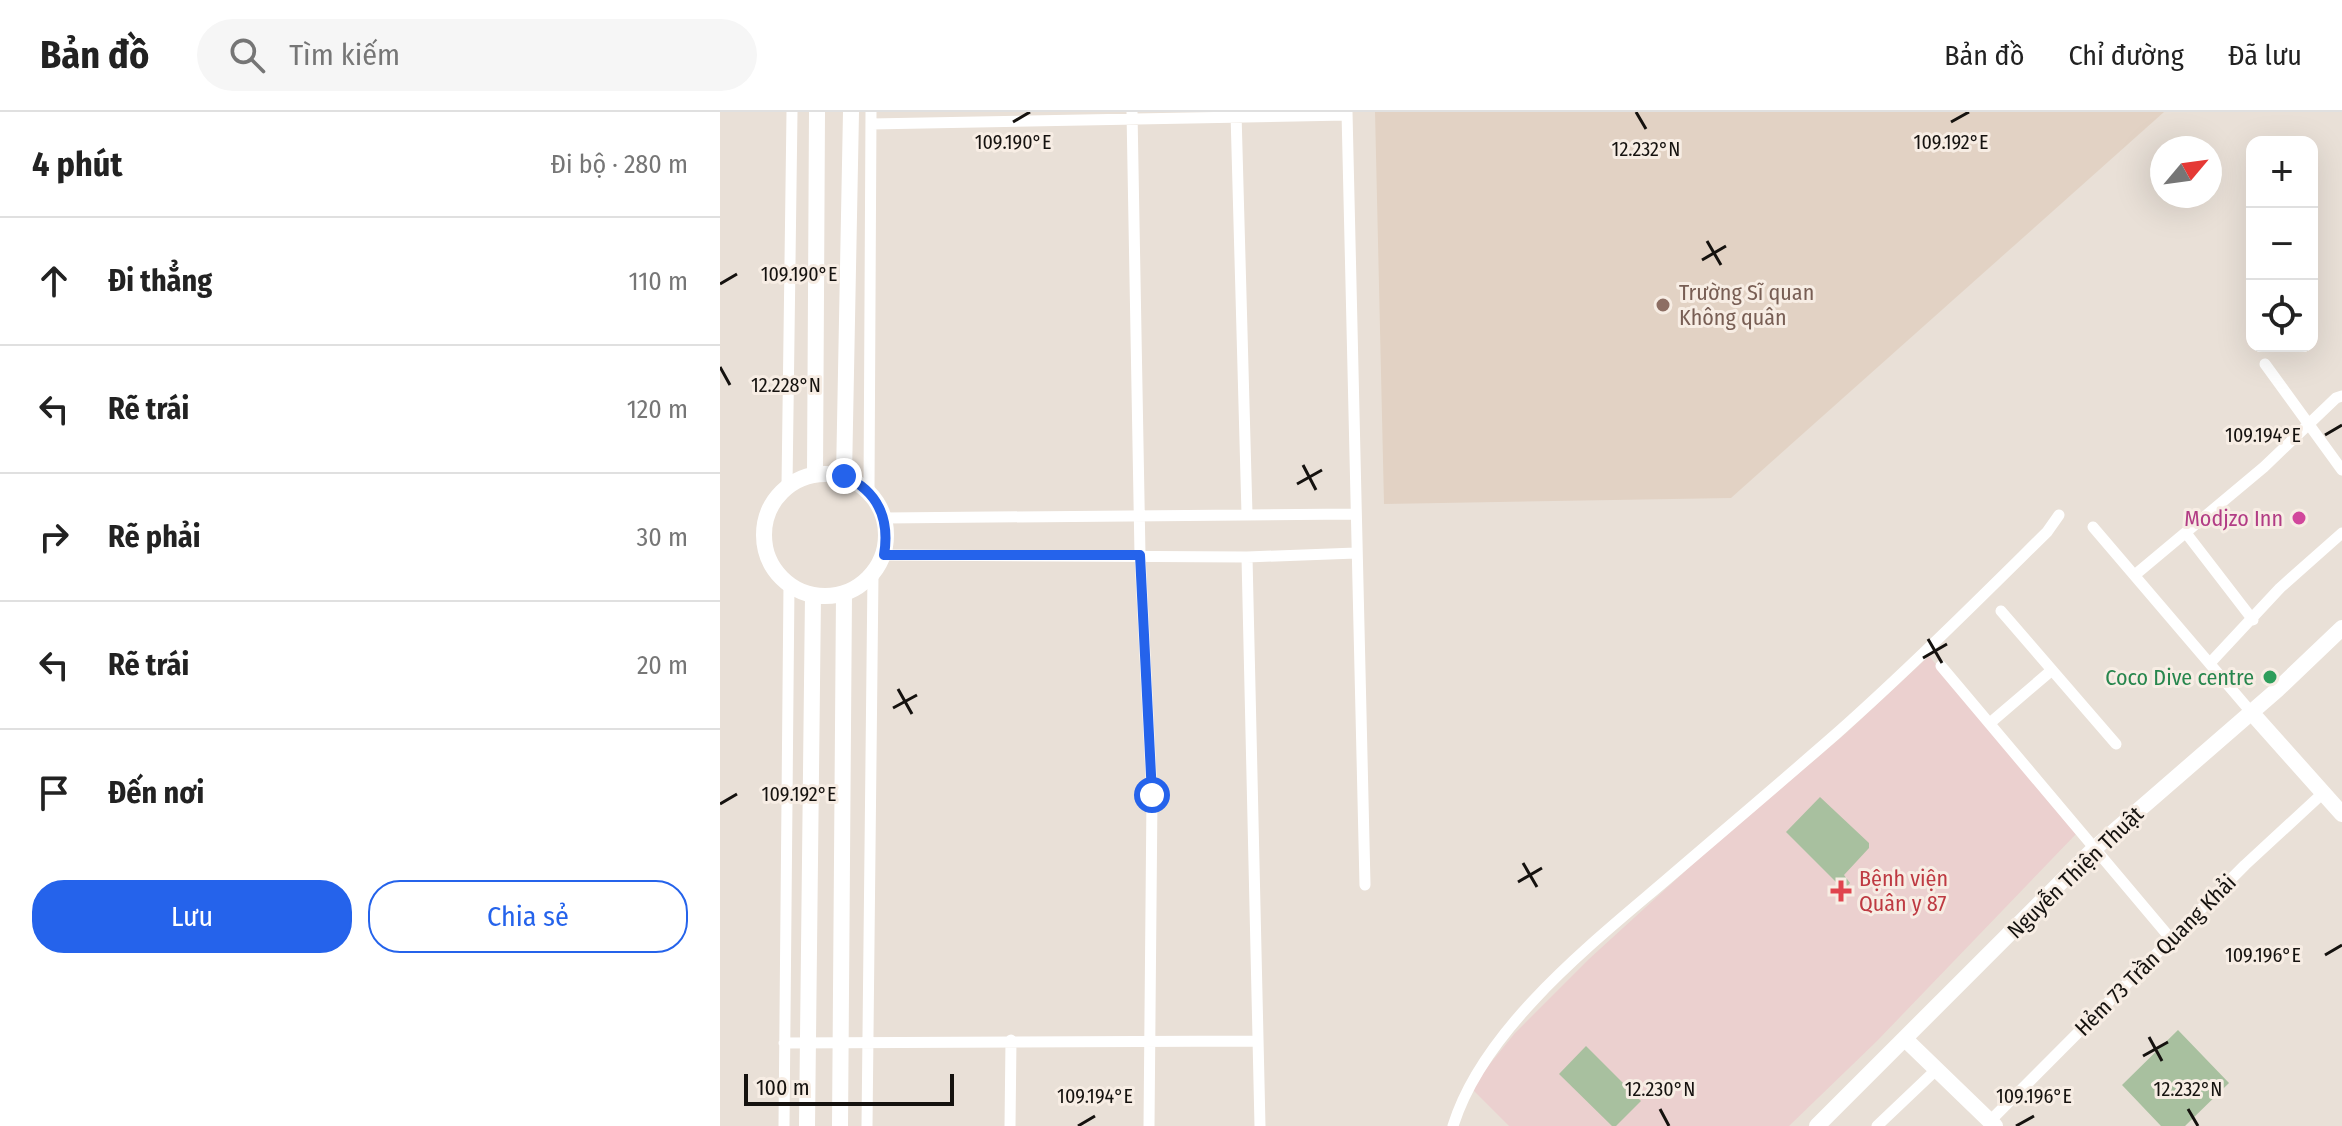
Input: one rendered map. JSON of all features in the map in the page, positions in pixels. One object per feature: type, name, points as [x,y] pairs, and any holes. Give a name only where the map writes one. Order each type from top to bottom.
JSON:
[{"type":"street","points":[[787,486],[792,112]]},
{"type":"street","points":[[815,474],[817,112]]},
{"type":"street","points":[[844,476],[851,112]]},
{"type":"street","points":[[869,491],[871,118],[1347,114],[1365,885]]},
{"type":"street","points":[[1236,115],[1247,514]]},
{"type":"street","points":[[1132,116],[1140,555],[1152,795],[1149,1126]]},
{"type":"street","points":[[2265,364],[2342,470]]},
{"type":"street","points":[[2136,574],[2336,398],[2342,396]]},
{"type":"street","points":[[815,474],[844,476],[869,491],[885,518],[887,537],[884,555],[873,574],[860,586],[844,594],[813,595],[789,584],[776,571],[767,554],[764,536],[766,517],[774,500],[787,486],[815,474]]},
{"type":"street","points":[[885,518],[1354,514]]},
{"type":"street","points":[[1453,1126],[1468,1092],[1494,1049],[1556,979],[1838,732],[1948,630],[2047,532],[2059,515]]},
{"type":"street","points":[[2093,527],[2342,814]]},
{"type":"street","points":[[2186,533],[2253,620]]},
{"type":"street","points":[[2211,662],[2280,588],[2342,533]]},
{"type":"street","points":[[884,555],[1247,557],[1356,553]]},
{"type":"street","points":[[1247,557],[1260,1126]]},
{"type":"street","points":[[867,1126],[873,574]]},
{"type":"street","points":[[784,1126],[789,584]]},
{"type":"street","points":[[840,1126],[844,594]]},
{"type":"street","points":[[807,1126],[813,595]]},
{"type":"street","points":[[2001,611],[2116,744]]},
{"type":"street","name":"Nguyễn Thiện Thuật","points":[[1817,1126],[2095,848],[2342,628]]},
{"type":"street","points":[[1941,666],[2171,939]]},
{"type":"street","points":[[1990,723],[2052,670]]},
{"type":"street","name":"Hẻm 73 Trần Quang Khải","points":[[1993,1124],[2171,939],[2323,793]]},
{"type":"street","points":[[1905,1039],[1993,1124]]},
{"type":"street","points":[[1010,1126],[1011,1040]]},
{"type":"street","points":[[784,1043],[1258,1041]]},
{"type":"street","points":[[1877,1126],[1937,1069]]},
{"type":"shaded area","name":"Trường Sĩ quan Không quân","points":[[1375,112],[2164,112],[1731,498],[1384,504]]},
{"type":"shaded area","name":"Bệnh viện Quân y 87","points":[[1929,656],[2077,833],[1877,1041],[1789,1126],[1509,1126],[1473,1090],[1515,1033],[1589,959],[1704,854],[1845,734]]},
{"type":"green space","points":[[1820,797],[1869,843],[1869,848],[1844,875],[1850,883],[1844,890],[1786,832]]},
{"type":"green space","points":[[2178,1030],[2229,1083],[2185,1126],[2161,1126],[2122,1085]]},
{"type":"green space","points":[[1586,1046],[1641,1101],[1616,1126],[1612,1126],[1559,1074]]},
{"type":"place","name":"Trường Sĩ quan Không quân","points":[[1663,305]]},
{"type":"place","name":"Modjzo Inn","points":[[2299,518]]},
{"type":"place","name":"Coco Dive centre","points":[[2270,677]]},
{"type":"place","name":"Bệnh viện Quân y 87","points":[[1841,891]]},
{"type":"route","points":[[844,476],[858,482],[879,504],[885,518],[887,537],[884,555],[1140,555],[1152,795]]}]
